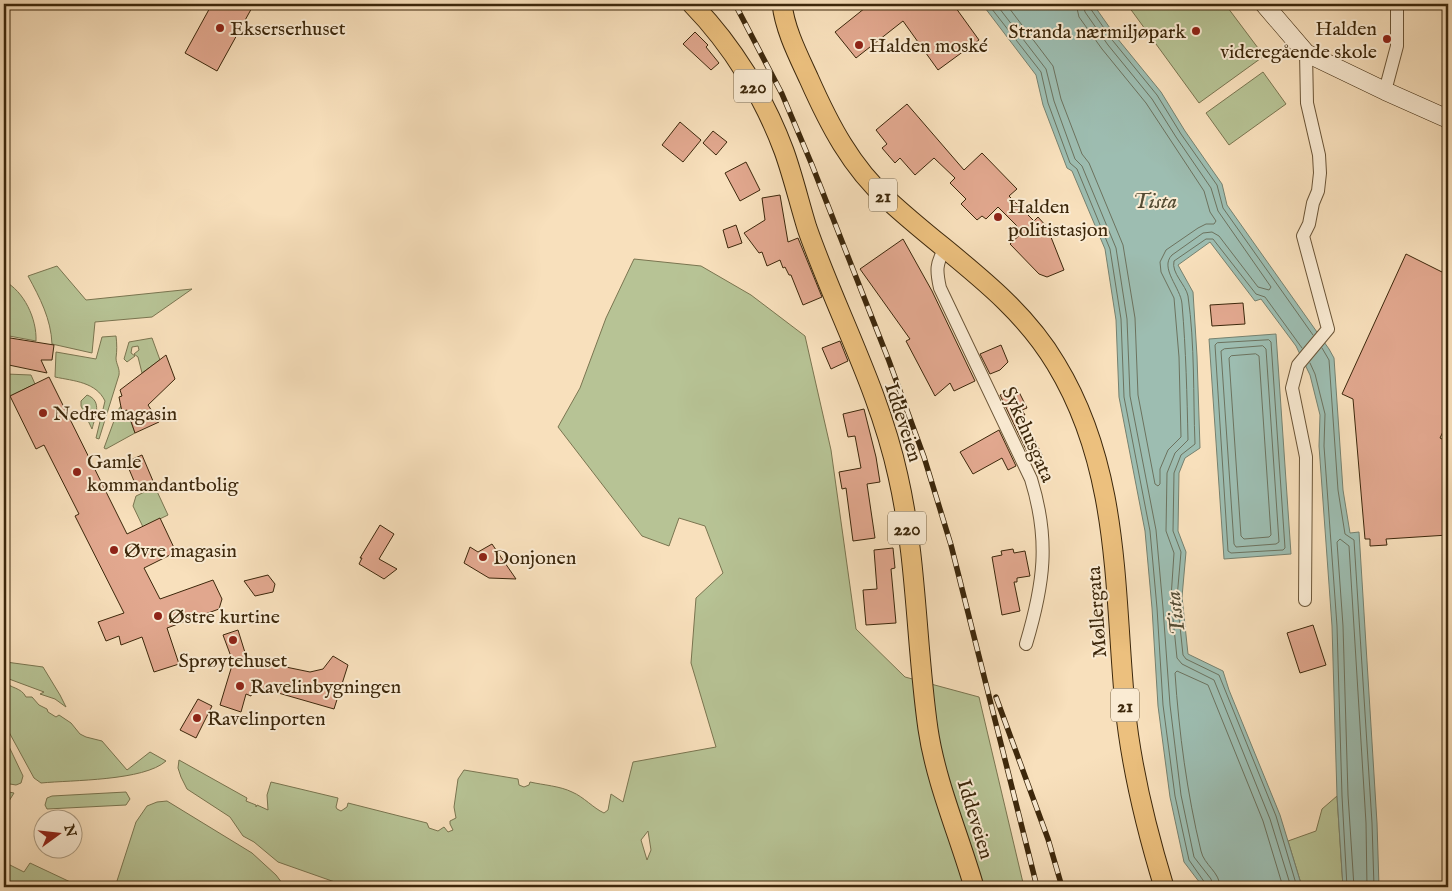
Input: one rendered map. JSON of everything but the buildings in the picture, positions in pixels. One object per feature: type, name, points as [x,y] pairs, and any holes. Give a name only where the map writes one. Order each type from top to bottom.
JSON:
[{"type":"main road","name":"Iddeveien","points":[[692,4],[721,36],[742,66],[775,129],[823,271],[886,431],[898,478],[906,526],[917,611],[923,689],[933,753],[974,887]]},
{"type":"main road","name":"21","points":[[782,4],[784,18],[794,46],[823,111],[840,143],[860,170],[887,199],[945,248]]},
{"type":"main road","name":"Møllergata","points":[[945,248],[1009,304],[1042,344],[1056,364],[1084,421],[1094,450],[1102,483],[1114,553],[1125,698],[1131,748],[1147,830],[1164,887]]},
{"type":"street","points":[[1264,4],[1306,53],[1385,92],[1448,119]]},
{"type":"street","points":[[1385,92],[1397,46],[1397,4]]},
{"type":"street","points":[[1305,600],[1306,457],[1292,388],[1298,365],[1328,329],[1303,236],[1309,224],[1313,203],[1318,191],[1320,173],[1319,155],[1307,103],[1306,53]]},
{"type":"street","name":"Sykehusgata","points":[[945,248],[939,260],[936,273],[940,288],[1027,470],[1036,495],[1042,525],[1043,561],[1037,608],[1026,644]]},
{"type":"green space","name":"Stranda nærmiljøpark","points":[[1133,4],[1225,4],[1264,56],[1199,103],[1129,7]]},
{"type":"green space","points":[[1263,72],[1286,104],[1229,145],[1206,113]]},
{"type":"green space","points":[[634,259],[701,266],[751,295],[805,336],[831,450],[856,629],[905,677],[979,697],[1024,887],[349,887],[278,862],[254,842],[243,836],[230,817],[187,789],[178,768],[179,760],[247,798],[246,801],[256,805],[256,807],[257,805],[268,810],[267,795],[271,782],[338,798],[336,807],[341,811],[347,807],[348,803],[427,823],[429,828],[438,831],[444,827],[448,832],[453,830],[450,821],[456,818],[454,807],[458,779],[464,770],[518,779],[519,785],[524,787],[529,785],[530,782],[562,788],[576,794],[604,813],[608,810],[611,794],[623,802],[633,762],[716,747],[691,663],[696,598],[723,573],[705,526],[679,518],[669,546],[642,536],[558,427],[580,388],[606,318]],"holes":[[[648,831],[651,850],[647,860],[641,840]]]},
{"type":"green space","points":[[57,266],[86,300],[192,289],[152,317],[95,322],[92,353],[52,344],[47,317],[28,276]]},
{"type":"green space","points":[[4,281],[18,292],[28,306],[32,315],[36,341],[4,335]]},
{"type":"green space","points":[[116,336],[116,358],[119,375],[99,439],[96,438],[105,401],[96,390],[84,383],[55,377],[56,352],[96,359],[102,337]]},
{"type":"green space","points":[[152,338],[160,360],[142,373],[138,357],[134,354],[139,350],[138,346],[132,347],[131,353],[135,356],[127,362],[124,359],[129,342]]},
{"type":"green space","points":[[4,373],[31,375],[35,384],[10,396],[4,386]]},
{"type":"green space","points":[[87,395],[95,401],[97,410],[92,429],[81,406],[81,401]]},
{"type":"green space","points":[[121,406],[122,411],[127,410],[135,433],[106,449],[104,448]]},
{"type":"green space","points":[[155,487],[168,515],[143,527],[133,506],[136,496]]},
{"type":"green space","points":[[6,662],[43,667],[66,707],[55,699],[40,694],[44,692],[9,679],[4,671]]},
{"type":"green space","points":[[4,681],[21,691],[26,697],[32,697],[39,705],[47,709],[48,712],[56,717],[59,715],[71,723],[80,734],[102,741],[127,770],[150,752],[166,761],[156,768],[125,776],[41,783],[34,778],[4,723]]},
{"type":"green space","points":[[4,736],[23,776],[21,783],[16,785],[4,783]]},
{"type":"green space","points":[[4,791],[14,793],[4,809]]},
{"type":"green space","points":[[126,792],[130,799],[126,805],[46,808],[45,805],[47,798],[52,796]]},
{"type":"green space","points":[[1337,796],[1343,887],[1302,887],[1288,841],[1316,831],[1322,809]]},
{"type":"green space","points":[[167,801],[252,853],[276,875],[285,887],[118,887],[116,884],[136,822],[147,806]]},
{"type":"green space","points":[[4,862],[24,872],[30,863],[81,887],[4,887]]},
{"type":"water","name":"Tista","points":[[982,4],[1093,4],[1117,38],[1161,92],[1185,131],[1222,184],[1227,205],[1334,358],[1343,490],[1350,533],[1359,532],[1377,823],[1379,887],[1343,887],[1337,796],[1332,626],[1319,446],[1320,415],[1310,375],[1296,346],[1261,299],[1255,301],[1210,242],[1178,265],[1193,292],[1200,448],[1185,458],[1179,473],[1178,531],[1186,552],[1182,597],[1188,654],[1223,671],[1280,815],[1302,887],[1203,887],[1184,862],[1170,797],[1158,706],[1145,531],[1119,397],[1116,320],[1105,249],[1072,171],[1067,168],[1043,105],[1036,75]]},
{"type":"water","points":[[1276,334],[1291,554],[1224,559],[1209,339]]},
{"type":"railway","points":[[735,4],[782,94],[812,165],[889,361],[924,457],[951,545],[1037,887]]},
{"type":"railway","points":[[996,697],[1048,839],[1062,887]]},
{"type":"place","name":"Ekserserhuset","points":[[220,28]]},
{"type":"place","name":"Stranda nærmiljøpark","points":[[1196,31]]},
{"type":"place","name":"Halden videregående skole","points":[[1387,39]]},
{"type":"place","name":"Halden moské","points":[[859,45]]},
{"type":"place","name":"Halden politistasjon","points":[[998,217]]},
{"type":"place","name":"Nedre magasin","points":[[43,413]]},
{"type":"place","name":"Gamle kommandantbolig","points":[[77,472]]},
{"type":"place","name":"Øvre magasin","points":[[114,550]]},
{"type":"place","name":"Donjonen","points":[[483,557]]},
{"type":"place","name":"Østre kurtine","points":[[158,616]]},
{"type":"place","name":"Sprøytehuset","points":[[233,640]]},
{"type":"place","name":"Ravelinbygningen","points":[[240,686]]},
{"type":"place","name":"Ravelinporten","points":[[197,718]]}]
